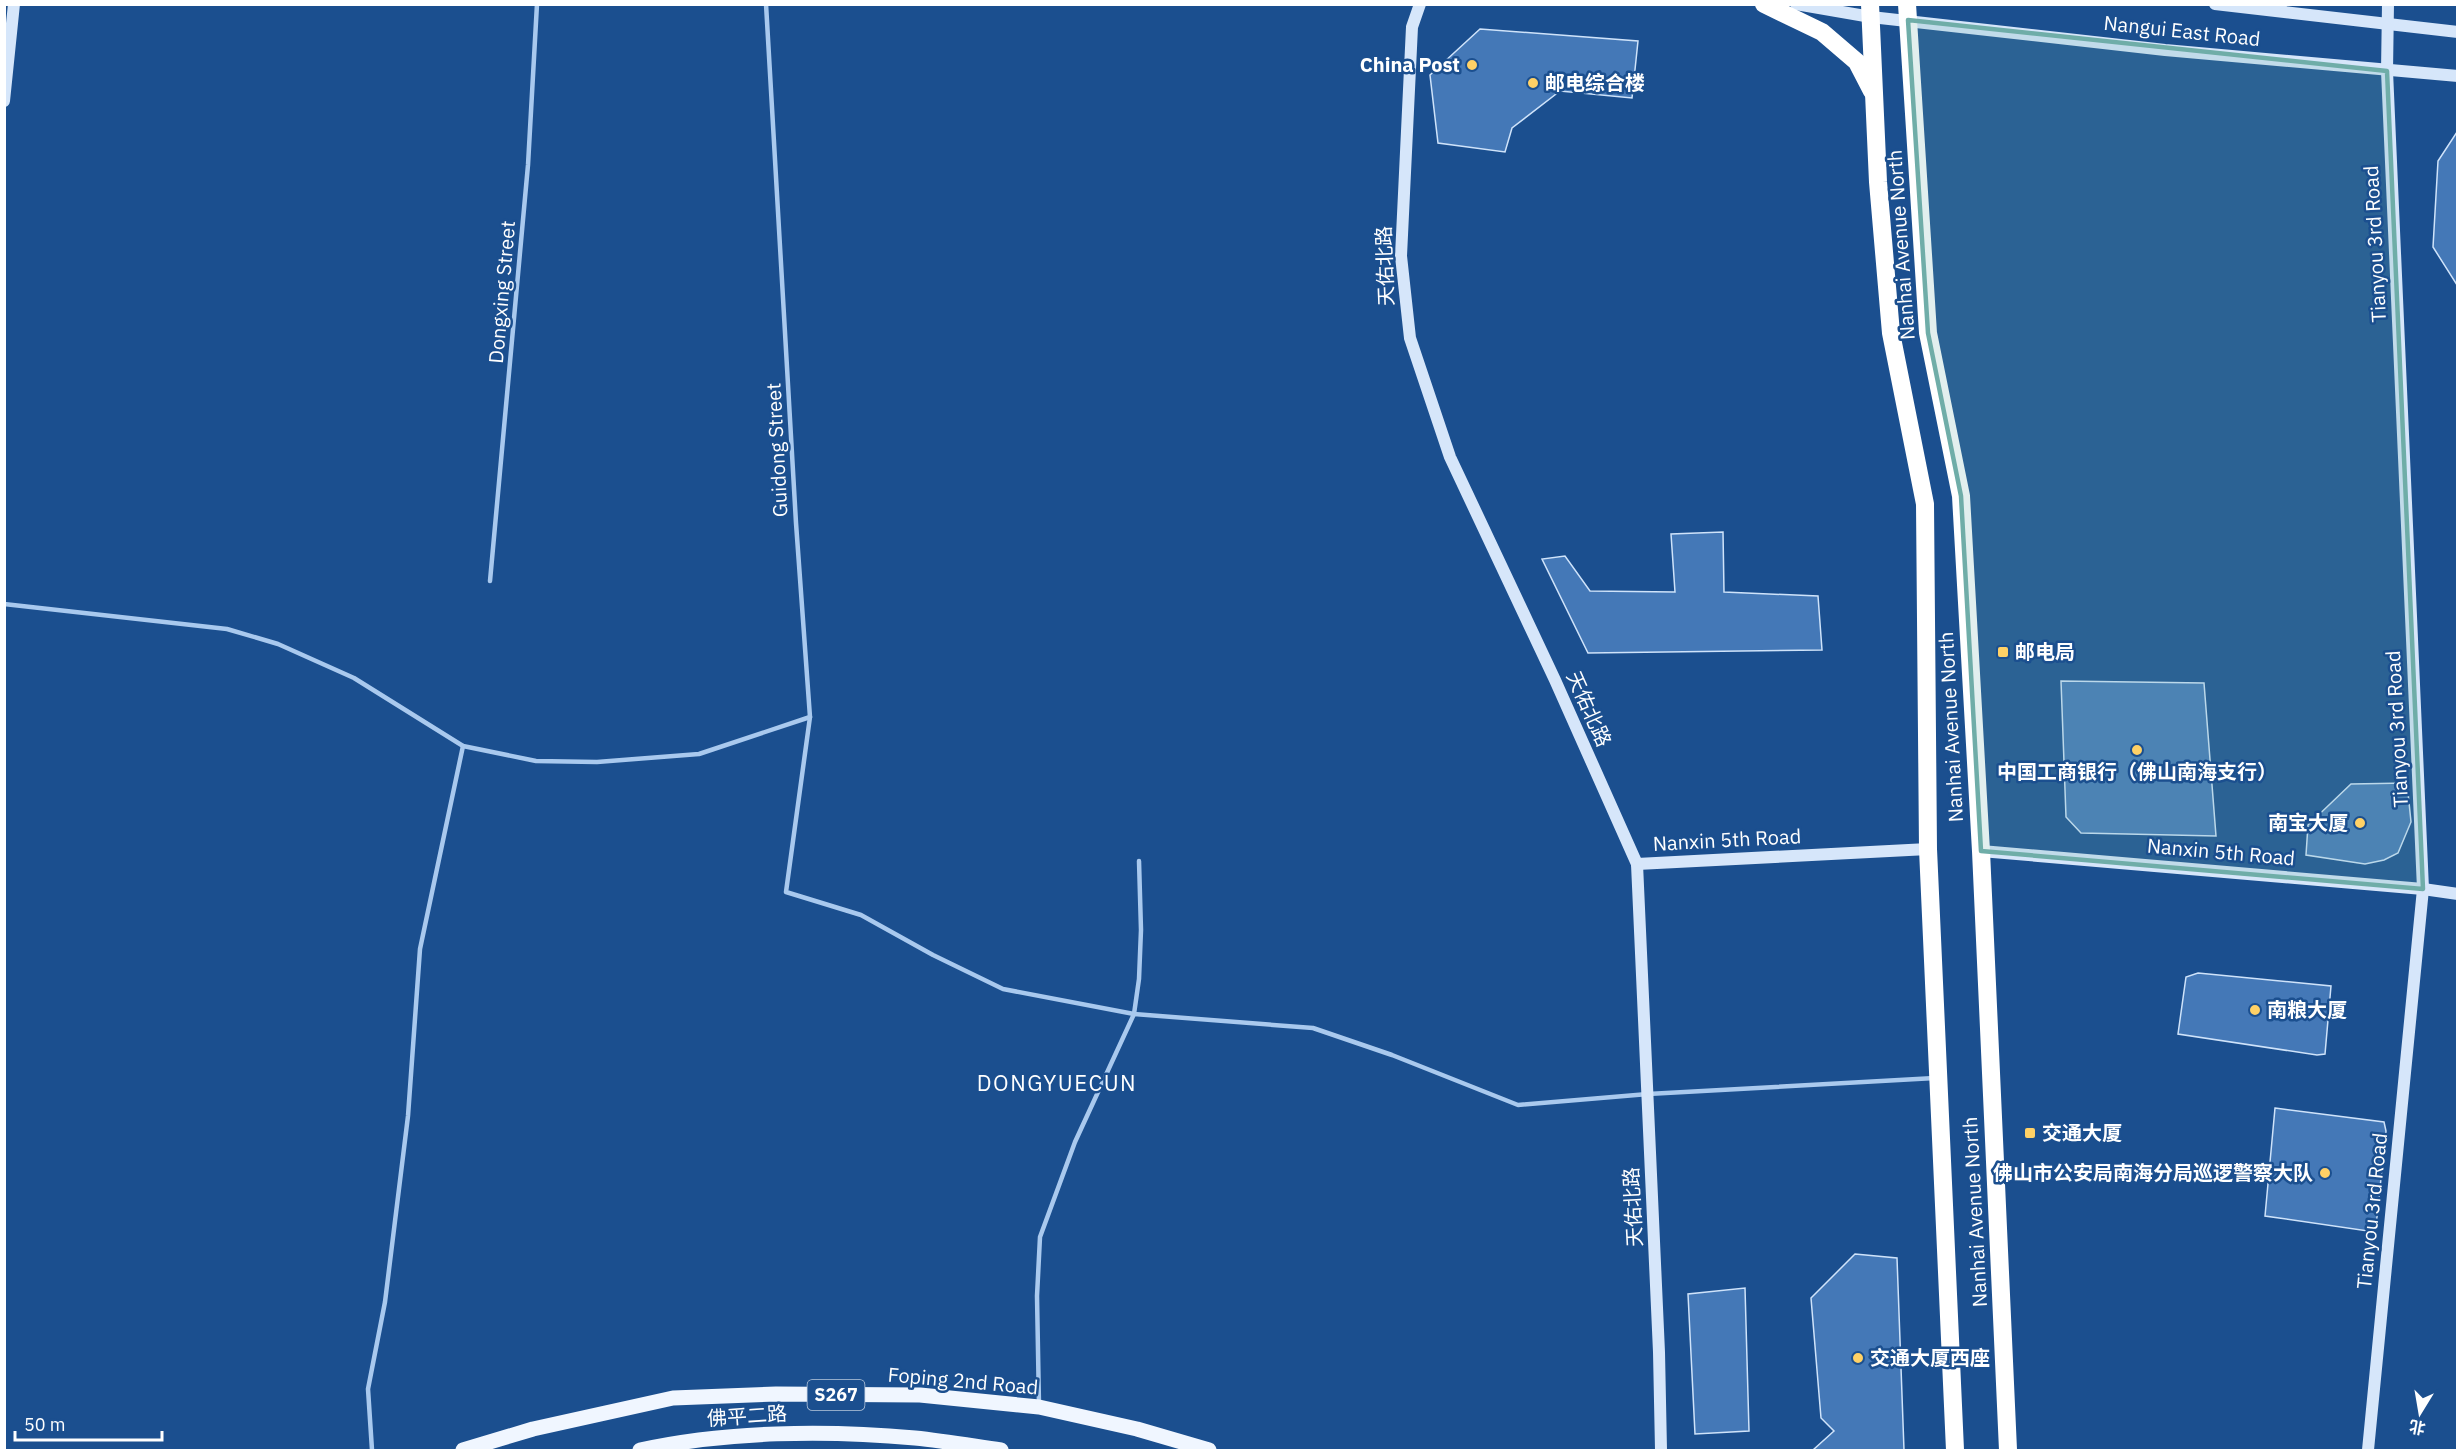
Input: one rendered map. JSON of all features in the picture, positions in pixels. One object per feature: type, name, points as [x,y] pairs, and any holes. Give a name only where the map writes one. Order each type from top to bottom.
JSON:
[{"type":"highway","points":[[1764,4],[1822,32],[1857,62],[1874,95]]},
{"type":"highway","name":"Nanhai Avenue North","points":[[1870,11],[1878,182],[1891,333],[1925,504],[1928,849],[1955,1450]]},
{"type":"highway","name":"Nanhai Avenue North","points":[[1907,12],[1929,333],[1961,496],[1981,851],[2008,1450]]},
{"type":"main road","name":"Foping 2nd Road","points":[[463,1450],[533,1429],[673,1398],[776,1394],[920,1395],[1039,1407],[1137,1429],[1209,1450]]},
{"type":"main road","name":"佛平二路","points":[[640,1450],[676,1443],[784,1433],[915,1438],[1001,1450]]},
{"type":"street","points":[[4,101],[14,4]]},
{"type":"street","name":"天佑北路","points":[[1420,4],[1412,27],[1401,256],[1410,338],[1450,457],[1555,680],[1637,864],[1659,1352],[1661,1450]]},
{"type":"street","name":"Nangui East Road","points":[[1796,4],[1907,12],[2165,50],[2457,76]]},
{"type":"street","points":[[2215,4],[2389,26],[2457,32]]},
{"type":"street","name":"Tianyou 3rd Road","points":[[2368,1450],[2423,889],[2387,71],[2388,4]]},
{"type":"street","name":"Nanxin 5th Road","points":[[1637,864],[1928,849]]},
{"type":"street","name":"Nanxin 5th Road","points":[[1981,851],[2423,889],[2457,894]]},
{"type":"lane","name":"Dongxing Street","points":[[490,581],[528,165],[537,4]]},
{"type":"lane","name":"Guidong Street","points":[[766,4],[796,523],[810,717],[786,892],[861,915],[933,955],[1003,989],[1134,1014]]},
{"type":"lane","points":[[4,604],[227,630],[278,644],[354,678],[463,746],[536,761],[597,762],[699,754],[810,717]]},
{"type":"lane","points":[[372,1450],[368,1389],[385,1302],[406,1127],[420,949],[463,746]]},
{"type":"lane","points":[[1039,1407],[1037,1296],[1040,1237],[1075,1142],[1134,1014],[1139,980],[1141,930],[1140,861]]},
{"type":"lane","points":[[1134,1014],[1313,1028],[1392,1055],[1518,1105],[1648,1094],[1938,1077]]},
{"type":"highlighted area","points":[[1908,20],[2387,71],[2423,889],[1981,851],[1961,496],[1928,333]]},
{"type":"building","name":"邮电综合楼","points":[[1480,29],[1638,41],[1632,98],[1560,91],[1512,128],[1505,152],[1438,143],[1430,75]]},
{"type":"building","points":[[2457,132],[2457,285],[2433,247],[2438,161]]},
{"type":"building","points":[[1723,532],[1724,592],[1818,596],[1822,650],[1588,653],[1542,559],[1565,556],[1590,591],[1675,592],[1671,534]]},
{"type":"building","name":"中国工商银行（佛山南海支行）","points":[[2061,681],[2204,683],[2216,836],[2081,833],[2066,817]]},
{"type":"building","name":"南宝大厦","points":[[2407,783],[2411,822],[2398,853],[2384,860],[2365,864],[2306,855],[2308,825],[2351,784]]},
{"type":"building","name":"南粮大厦","points":[[2198,973],[2331,986],[2325,1054],[2317,1055],[2178,1034],[2186,977]]},
{"type":"building","name":"佛山市公安局南海分局巡逻警察大队","points":[[2275,1108],[2384,1122],[2386,1131],[2376,1226],[2368,1231],[2265,1216]]},
{"type":"building","name":"交通大厦西座","points":[[1855,1254],[1897,1258],[1904,1450],[1813,1450],[1834,1431],[1821,1418],[1811,1298]]},
{"type":"building","points":[[1745,1288],[1749,1431],[1695,1434],[1688,1294]]},
{"type":"place","name":"China Post","points":[[1472,65]]},
{"type":"place","name":"邮电综合楼","points":[[1533,83]]},
{"type":"place","name":"邮电局","points":[[2003,652]]},
{"type":"place","name":"中国工商银行（佛山南海支行）","points":[[2137,750]]},
{"type":"place","name":"南宝大厦","points":[[2360,823]]},
{"type":"place","name":"南粮大厦","points":[[2255,1010]]},
{"type":"place","name":"交通大厦","points":[[2030,1133]]},
{"type":"place","name":"佛山市公安局南海分局巡逻警察大队","points":[[2325,1173]]},
{"type":"place","name":"交通大厦西座","points":[[1858,1358]]},
{"type":"district","name":"DONGYUECUN","points":[[1057,1083]]}]
